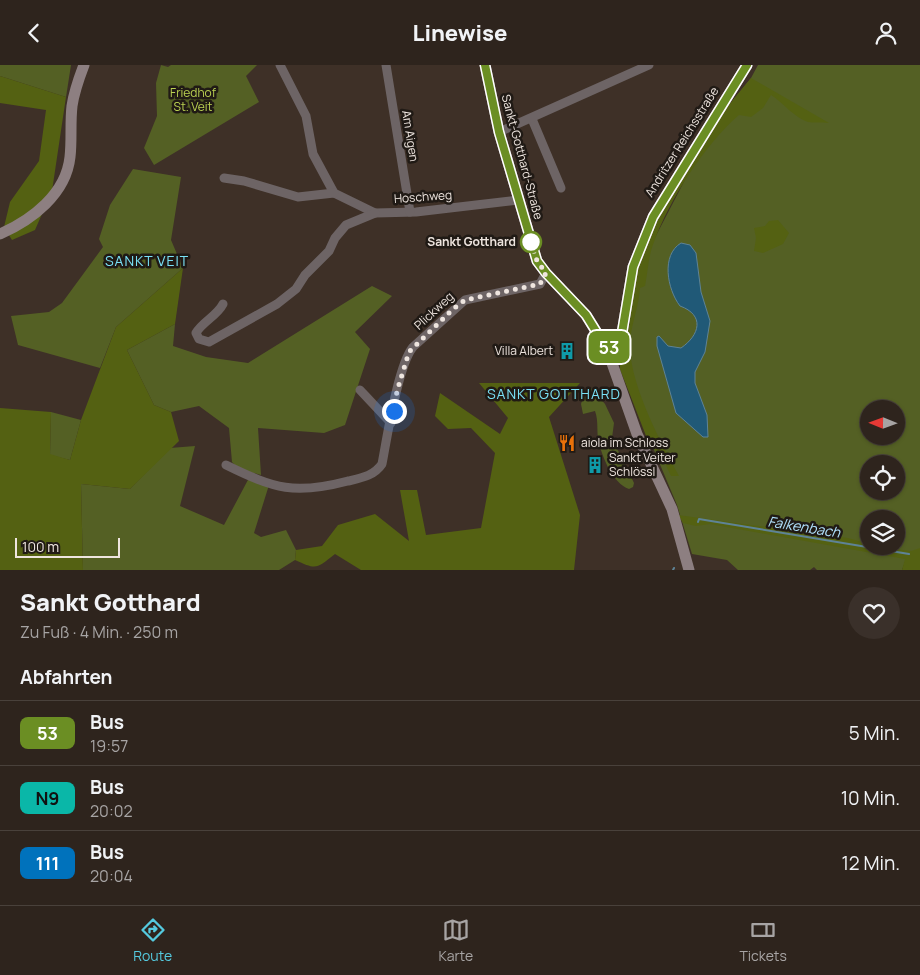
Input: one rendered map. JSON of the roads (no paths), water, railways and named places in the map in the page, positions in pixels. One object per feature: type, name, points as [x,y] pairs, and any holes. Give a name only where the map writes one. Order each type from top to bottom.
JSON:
[{"type":"main road","points":[[0,233],[20,225],[40,211],[63,179],[70,158],[72,106],[84,65]]},
{"type":"main road","name":"Sankt-Gotthard-Straße","points":[[485,65],[499,132],[534,252],[546,273],[578,305],[607,349]]},
{"type":"main road","name":"Andritzer Reichsstraße","points":[[607,349],[617,342],[622,333],[633,267],[658,205],[747,65]]},
{"type":"main road","points":[[607,349],[634,428],[672,509],[689,570]]},
{"type":"street","points":[[224,178],[244,181],[298,197],[334,193],[313,155],[306,116],[280,65]]},
{"type":"street","name":"Am Aigen","points":[[386,65],[410,212]]},
{"type":"street","points":[[499,132],[532,119],[649,65]]},
{"type":"street","points":[[532,119],[561,188]]},
{"type":"street","name":"Hoschweg","points":[[334,193],[375,213],[410,212],[518,200]]},
{"type":"street","points":[[223,304],[214,316],[198,329],[196,333],[199,339],[209,341],[277,304],[296,289],[305,275],[329,251],[335,238],[346,225],[375,213]]},
{"type":"street","name":"Plickweg","points":[[226,465],[247,475],[296,489],[315,489],[360,479],[378,471],[382,464],[402,373],[409,352],[413,347],[465,300],[540,284],[546,273]]},
{"type":"street","points":[[360,390],[391,423]]},
{"type":"water","points":[[681,243],[690,245],[696,253],[701,292],[710,321],[705,352],[695,372],[695,383],[707,415],[708,437],[703,437],[676,413],[657,346],[657,337],[659,336],[668,346],[681,348],[696,331],[696,320],[675,299],[669,282],[668,264],[675,248]]},
{"type":"waterway","name":"Falkenbach","points":[[698,522],[699,519],[909,554]]},
{"type":"place","name":"Sankt Gotthard","points":[[531,242]]},
{"type":"place","name":"Villa Albert","points":[[567,351]]},
{"type":"place","name":"aiola im Schloss","points":[[567,443]]},
{"type":"place","name":"Sankt Veiter Schlössl","points":[[595,465]]},
{"type":"district","name":"SANKT VEIT","points":[[147,261]]},
{"type":"district","name":"SANKT GOTTHARD","points":[[554,394]]},
{"type":"park label","name":"Friedhof St. Veit","points":[[193,100]]}]
